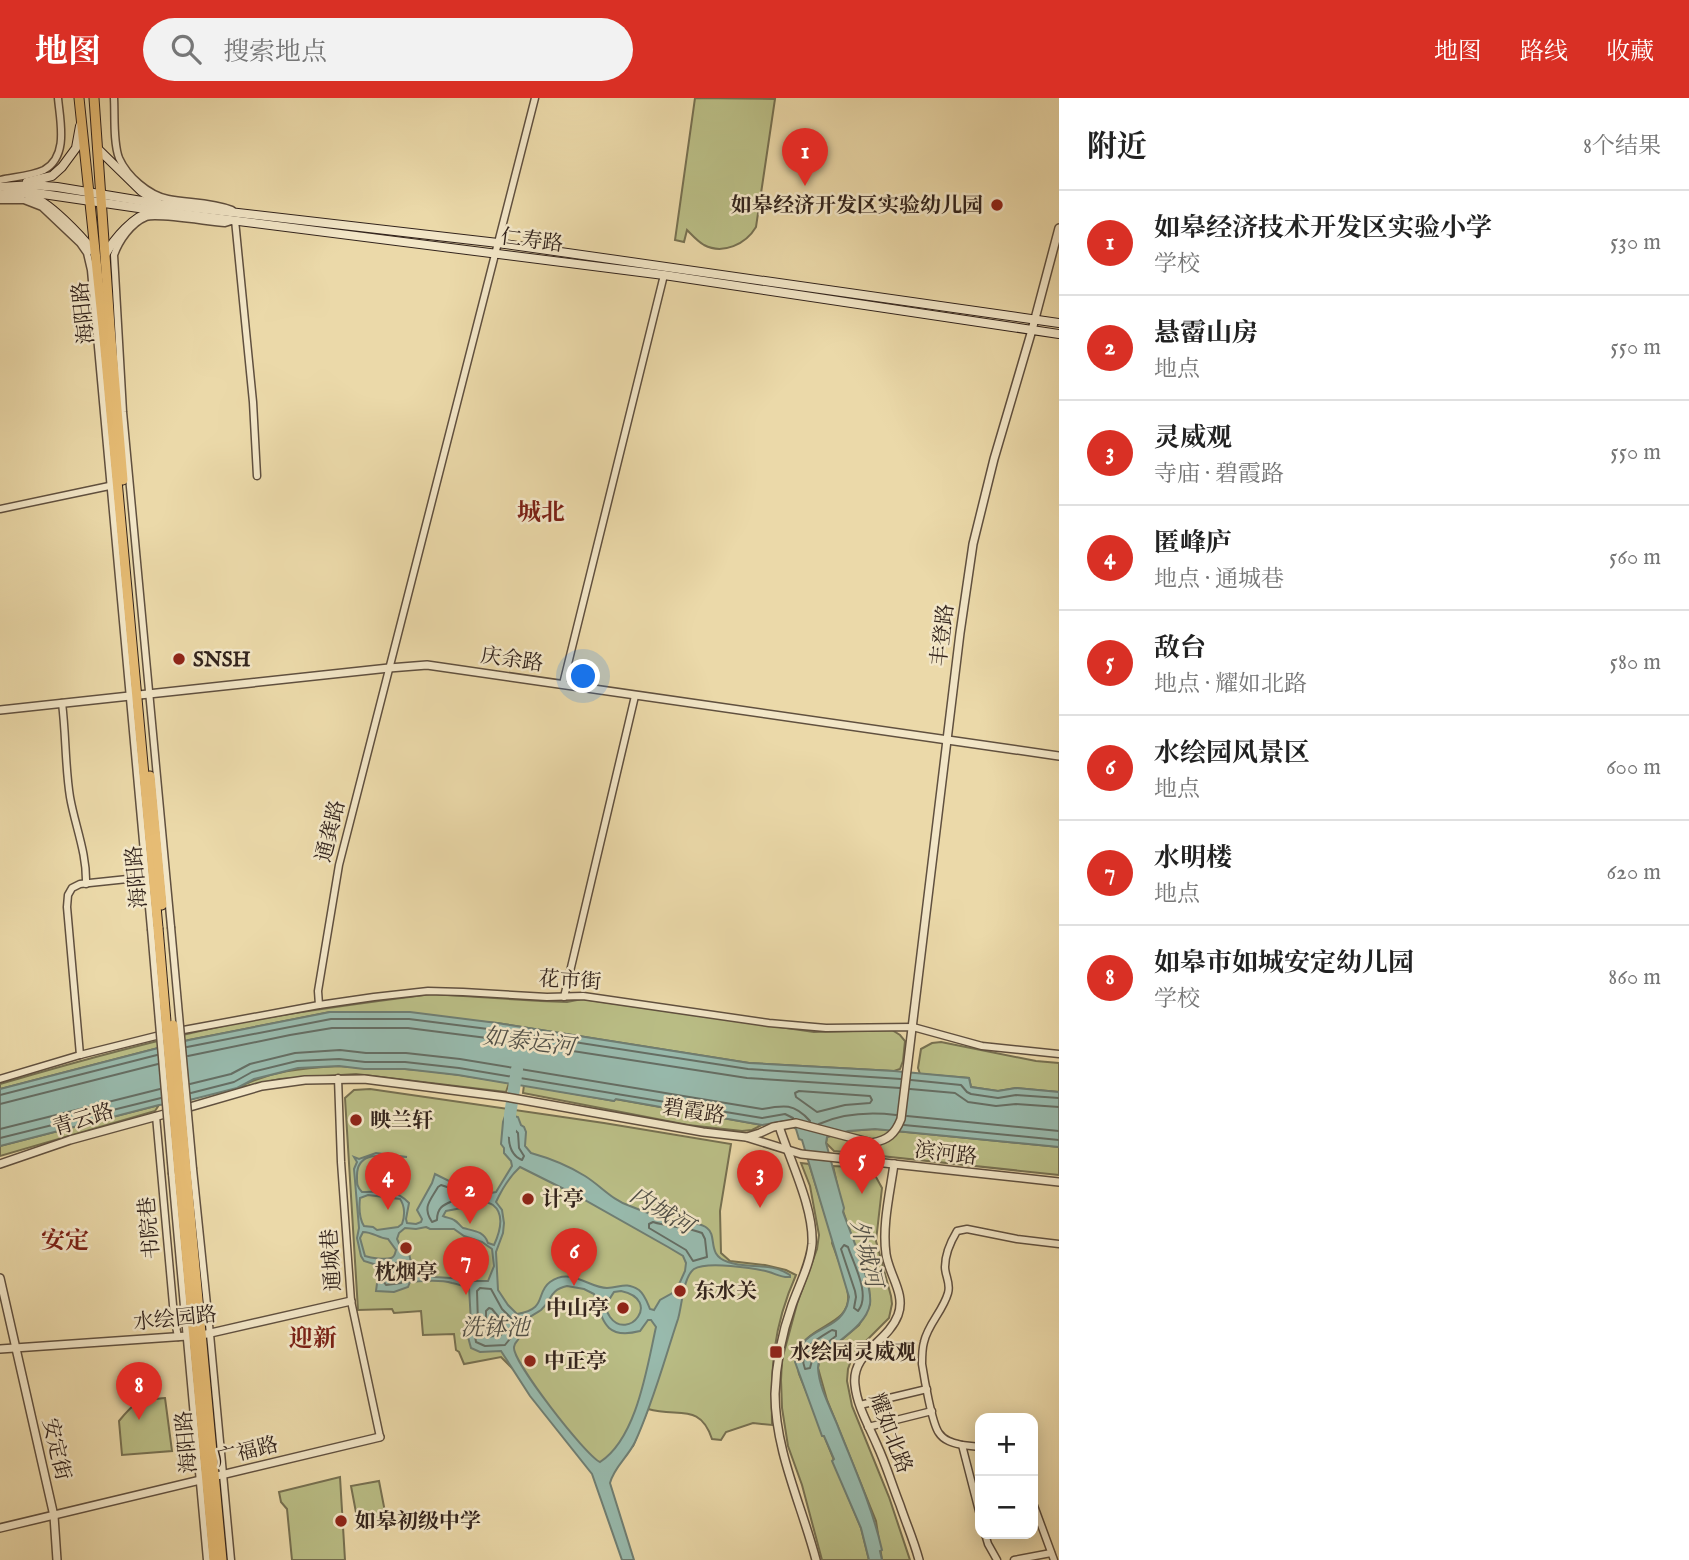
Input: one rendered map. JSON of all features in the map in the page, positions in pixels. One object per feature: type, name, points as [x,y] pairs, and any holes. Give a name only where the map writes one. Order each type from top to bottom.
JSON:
[{"type":"main road","name":"海阳路","points":[[79,98],[103,327],[114,485],[140,695]]},
{"type":"main road","name":"海阳路","points":[[94,98],[140,695],[183,1171],[194,1336],[222,1560]]},
{"type":"main road","points":[[0,187],[52,176],[76,148],[81,119]]},
{"type":"main road","points":[[99,149],[159,207],[142,213],[113,242],[105,255]]},
{"type":"main road","name":"仁寿路","points":[[0,187],[33,185],[159,207],[498,243],[1059,323]]},
{"type":"main road","points":[[4,194],[36,197],[83,238],[94,252]]},
{"type":"main road","name":"仁寿路","points":[[4,194],[89,196]]},
{"type":"main road","name":"仁寿路","points":[[236,216],[664,275],[1059,334]]},
{"type":"main road","name":"海阳路","points":[[211,1478],[214,1560]]},
{"type":"street","points":[[0,180],[43,170],[54,162],[62,142],[58,98]]},
{"type":"street","points":[[114,98],[120,158],[138,182],[148,191],[164,198],[220,206],[236,216]]},
{"type":"street","name":"通龚路","points":[[319,1005],[318,991],[339,865],[535,98]]},
{"type":"street","points":[[0,200],[24,200],[41,207],[80,243],[87,253],[114,485],[0,509]]},
{"type":"street","points":[[236,216],[257,476]]},
{"type":"street","points":[[140,695],[114,255],[118,244],[128,232],[147,217],[225,223],[236,216]]},
{"type":"street","name":"丰登路","points":[[782,1125],[796,1123],[872,1143],[890,1137],[901,1119],[973,544],[1059,228]]},
{"type":"street","points":[[563,684],[664,275]]},
{"type":"street","name":"庆余路","points":[[0,710],[389,668],[438,666],[1059,756]]},
{"type":"street","points":[[564,997],[635,696]]},
{"type":"street","points":[[62,703],[70,795],[83,845],[86,884]]},
{"type":"street","points":[[80,1055],[68,895],[72,888],[80,884],[137,878],[141,869],[155,865]]},
{"type":"street","points":[[161,928],[183,1171],[194,1336],[211,1478],[231,1560]]},
{"type":"street","name":"花市街","points":[[0,1079],[80,1055],[200,1027],[319,1005],[428,991],[583,996],[769,1023],[826,1028],[913,1027],[982,1046],[1059,1054]]},
{"type":"street","name":"通城巷","points":[[338,1079],[351,1301],[380,1437]]},
{"type":"street","name":"碧霞路","points":[[177,1111],[262,1086],[305,1080],[393,1082],[506,1097],[703,1132],[746,1137],[788,1151]]},
{"type":"street","name":"青云路","points":[[0,1164],[70,1140],[177,1111]]},
{"type":"street","name":"书院巷","points":[[156,1116],[174,1315],[194,1336]]},
{"type":"street","points":[[746,1137],[782,1125],[810,1220],[812,1246],[785,1327],[777,1367],[775,1397],[782,1447],[816,1560]]},
{"type":"street","name":"滨河路","points":[[788,1151],[1059,1182]]},
{"type":"street","name":"耀如北路","points":[[894,1164],[885,1237],[889,1267],[901,1305],[891,1328],[864,1355],[855,1375],[855,1385],[868,1427],[878,1447],[919,1560]]},
{"type":"street","points":[[975,1446],[949,1441],[939,1433],[922,1361],[924,1342],[949,1291],[945,1268],[951,1240],[957,1231],[967,1229],[1059,1244]]},
{"type":"street","name":"安定街","points":[[0,1278],[54,1516],[57,1560]]},
{"type":"street","name":"水绘园路","points":[[0,1349],[194,1336],[351,1301]]},
{"type":"street","points":[[860,1405],[927,1389]]},
{"type":"street","points":[[868,1427],[932,1411]]},
{"type":"street","name":"广福路","points":[[0,1528],[380,1437]]},
{"type":"street","points":[[962,1445],[975,1496]]},
{"type":"street","points":[[207,1560],[211,1478]]},
{"type":"street","points":[[1014,1560],[1052,1556],[1038,1517]]},
{"type":"street","points":[[986,1539],[997,1560]]},
{"type":"green space","points":[[695,98],[775,99],[756,227],[740,243],[726,248],[704,245],[687,230],[684,242],[675,240]]},
{"type":"green space","points":[[432,994],[567,1002],[582,999],[814,1032],[892,1030],[905,1041],[903,1061],[900,1069],[894,1071],[749,1063],[497,1023],[365,1012],[330,1012],[189,1040],[0,1089],[0,1084],[203,1030],[332,1007]]},
{"type":"green space","points":[[941,1042],[1059,1063],[1059,1092],[1016,1088],[998,1091],[971,1087],[969,1078],[920,1074],[918,1068],[921,1049]]},
{"type":"green space","points":[[339,1066],[431,1071],[509,1083],[506,1092],[356,1074],[280,1079],[237,1088],[286,1071]]},
{"type":"green space","points":[[524,1085],[762,1125],[742,1131],[688,1125],[523,1093]]},
{"type":"green space","points":[[370,1089],[731,1144],[720,1211],[721,1253],[730,1261],[765,1265],[796,1275],[782,1313],[775,1349],[772,1425],[753,1423],[726,1432],[721,1440],[712,1439],[707,1427],[694,1416],[648,1409],[633,1446],[595,1470],[519,1375],[501,1357],[464,1364],[456,1350],[454,1334],[423,1335],[421,1311],[394,1313],[392,1309],[358,1310],[345,1098],[354,1090]]},
{"type":"green space","points":[[159,1105],[155,1111],[0,1156],[0,1146]]},
{"type":"green space","points":[[875,1129],[1059,1147],[1059,1175],[834,1151],[826,1143],[827,1137],[848,1131]]},
{"type":"green space","points":[[801,1163],[809,1164],[848,1295],[846,1307],[840,1316],[809,1336],[801,1345],[797,1357],[799,1374],[861,1528],[869,1560],[822,1560],[802,1485],[788,1446],[782,1408],[782,1360],[819,1235],[810,1186]]},
{"type":"green space","points":[[833,1166],[867,1168],[882,1188],[876,1241],[892,1304],[889,1318],[852,1358],[847,1381],[852,1406],[889,1497],[910,1560],[882,1560],[876,1521],[827,1400],[818,1368],[820,1358],[859,1325],[870,1304],[869,1287],[843,1211]]},
{"type":"green space","points":[[165,1398],[172,1451],[122,1455],[119,1421],[139,1402]]},
{"type":"green space","points":[[340,1477],[345,1560],[292,1560],[287,1509],[281,1502],[279,1492]]},
{"type":"green space","points":[[379,1481],[386,1517],[358,1523],[351,1486]]},
{"type":"water","name":"如泰运河","points":[[330,1012],[410,1012],[749,1063],[969,1078],[971,1087],[998,1091],[1016,1088],[1059,1092],[1059,1147],[875,1129],[848,1131],[827,1137],[826,1143],[843,1212],[865,1272],[870,1304],[860,1323],[825,1354],[818,1368],[825,1397],[868,1502],[882,1550],[882,1560],[869,1560],[861,1528],[822,1436],[795,1362],[798,1350],[804,1342],[841,1316],[849,1297],[802,1140],[799,1139],[796,1129],[785,1121],[762,1125],[458,1075],[339,1066],[298,1068],[254,1079],[237,1088],[0,1146],[0,1089],[189,1040]]},
{"type":"water","name":"洗钵池","points":[[505,1116],[518,1117],[526,1132],[525,1146],[531,1153],[579,1172],[624,1203],[660,1217],[692,1222],[707,1228],[721,1259],[735,1264],[775,1268],[790,1275],[784,1277],[753,1269],[719,1265],[700,1267],[690,1273],[678,1319],[647,1412],[635,1442],[610,1483],[634,1560],[622,1560],[592,1474],[530,1396],[501,1351],[480,1352],[471,1348],[468,1337],[471,1323],[469,1287],[442,1281],[426,1281],[410,1282],[408,1287],[394,1292],[376,1291],[377,1265],[364,1261],[361,1256],[357,1238],[359,1228],[354,1169],[357,1162],[354,1157],[359,1159],[376,1153],[407,1157],[367,1158],[358,1168],[357,1184],[362,1192],[387,1192],[404,1198],[409,1203],[407,1223],[416,1224],[422,1219],[417,1210],[435,1174],[451,1182],[462,1181],[472,1188],[496,1192],[512,1166],[501,1144]],"holes":[[[520,1167],[574,1194],[683,1256],[685,1271],[676,1291],[660,1300],[654,1310],[650,1309],[643,1294],[634,1287],[600,1287],[573,1277],[558,1278],[546,1286],[537,1305],[527,1312],[517,1314],[498,1290],[496,1252],[504,1223],[502,1210],[496,1202]],[[368,1195],[400,1199],[404,1211],[402,1224],[377,1230],[364,1226],[361,1220],[360,1198]],[[476,1200],[489,1203],[497,1209],[500,1225],[494,1245],[488,1243],[481,1234],[463,1228],[443,1216],[446,1211],[462,1208],[462,1205]],[[405,1228],[454,1229],[464,1236],[482,1242],[492,1249],[494,1266],[488,1281],[415,1274],[408,1249],[401,1248],[397,1239]],[[363,1232],[388,1239],[396,1250],[393,1257],[388,1259],[365,1256],[360,1238]],[[567,1286],[594,1294],[603,1320],[607,1326],[619,1333],[640,1331],[648,1320],[656,1327],[632,1419],[613,1451],[600,1462],[580,1443],[551,1407],[524,1370],[514,1347],[522,1324],[541,1310],[557,1290]],[[621,1291],[640,1302],[641,1310],[632,1322],[625,1325],[617,1323],[608,1314],[608,1301],[614,1292]]]},
{"type":"waterway","name":"内城河","points":[[510,1131],[517,1069]]},
{"type":"place","name":"如皋经济技术开发区实验小学","points":[[805,186]]},
{"type":"place","name":"如皋经济开发区实验幼儿园","points":[[997,205]]},
{"type":"place","name":"SNSH","points":[[179,659]]},
{"type":"place","name":"映兰轩","points":[[356,1120]]},
{"type":"place","name":"敌台","points":[[862,1194]]},
{"type":"place","name":"计亭","points":[[528,1199]]},
{"type":"place","name":"灵威观","points":[[760,1208]]},
{"type":"place","name":"匿峰庐","points":[[388,1210]]},
{"type":"place","name":"悬霤山房","points":[[470,1224]]},
{"type":"place","name":"枕烟亭","points":[[406,1248]]},
{"type":"place","name":"水绘园风景区","points":[[574,1286]]},
{"type":"place","name":"东水关","points":[[680,1291]]},
{"type":"place","name":"水明楼","points":[[466,1295]]},
{"type":"place","name":"中山亭","points":[[623,1308]]},
{"type":"place","name":"水绘园灵威观","points":[[776,1352]]},
{"type":"place","name":"中正亭","points":[[530,1361]]},
{"type":"place","name":"如皋市如城安定幼儿园","points":[[139,1420]]},
{"type":"place","name":"如皋初级中学","points":[[341,1521]]},
{"type":"district","name":"城北","points":[[541,512]]},
{"type":"district","name":"安定","points":[[65,1240]]},
{"type":"district","name":"迎新","points":[[313,1338]]},
{"type":"water label","name":"外城河","points":[[867,1253]]}]
